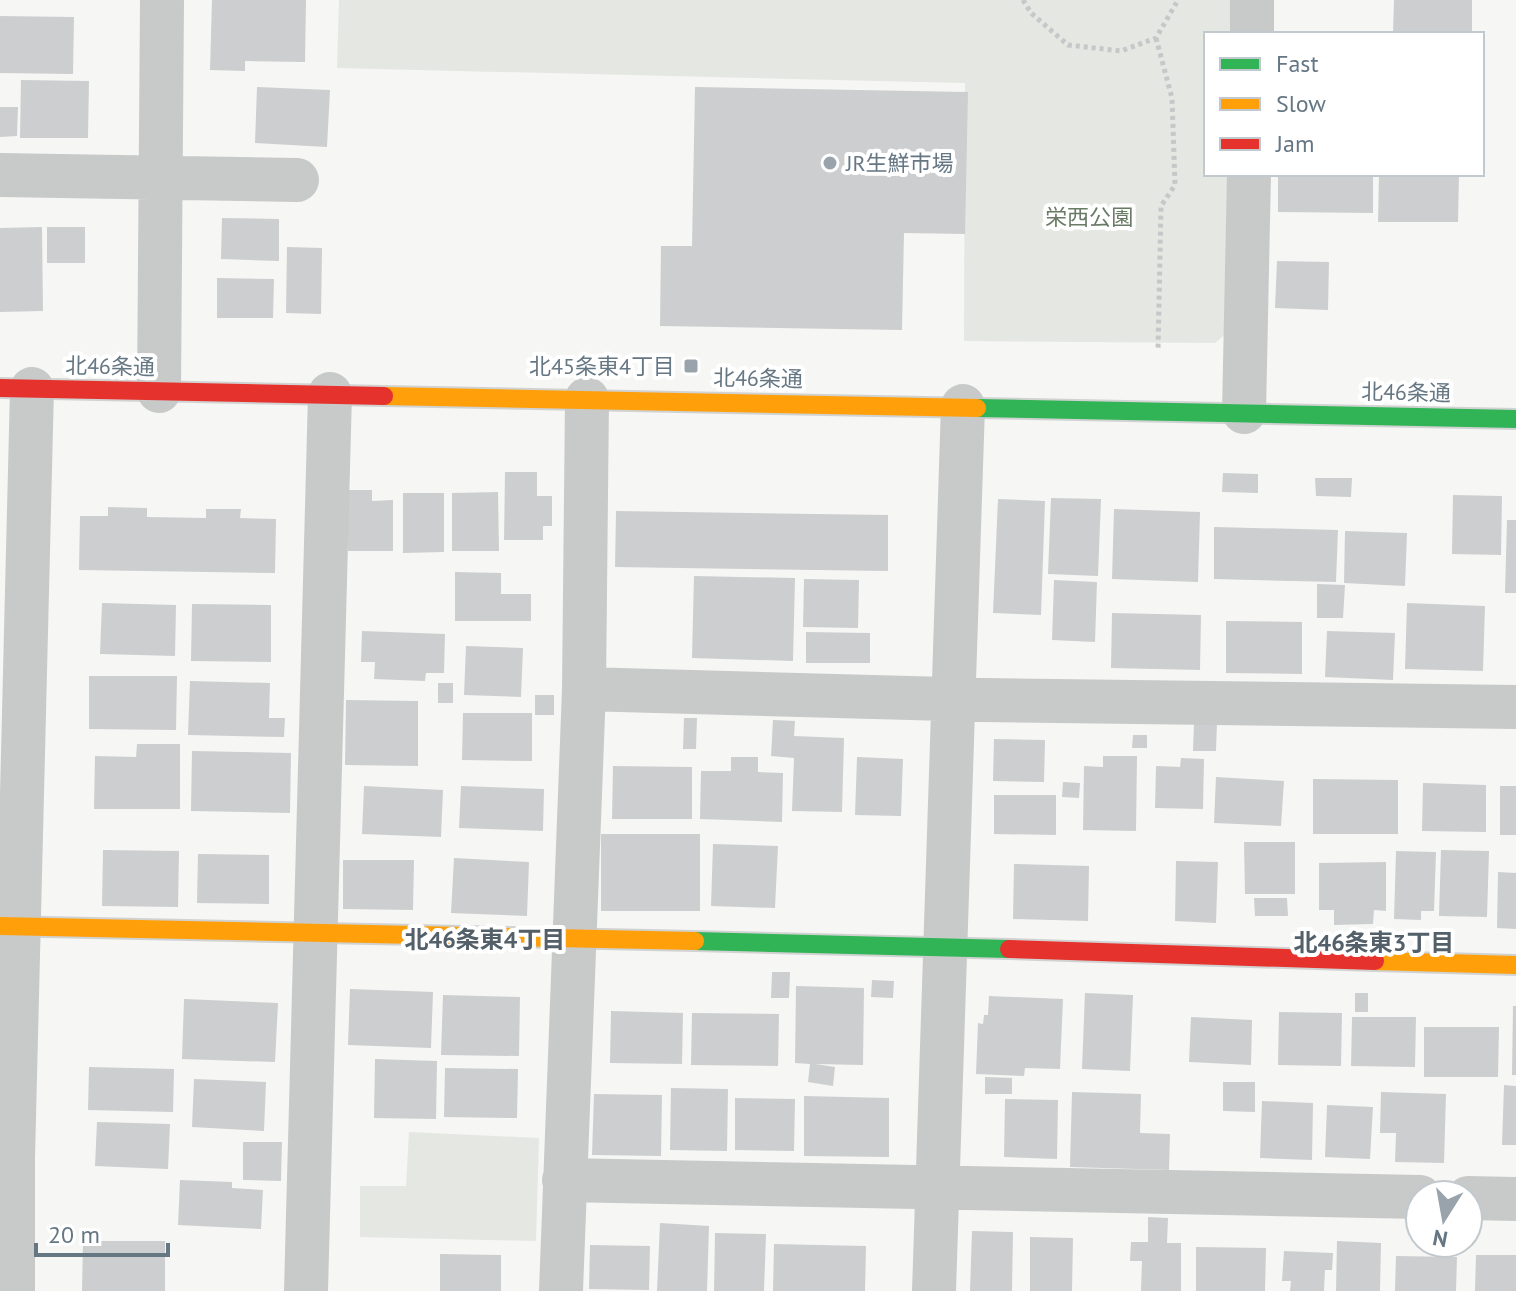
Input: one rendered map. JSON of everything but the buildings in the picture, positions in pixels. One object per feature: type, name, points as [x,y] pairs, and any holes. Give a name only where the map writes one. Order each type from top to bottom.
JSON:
[{"type":"street","points":[[159,391],[162,0]]},
{"type":"street","points":[[1252,0],[1252,32]]},
{"type":"street","points":[[0,175],[297,180]]},
{"type":"street","points":[[1244,412],[1249,176]]},
{"type":"street","points":[[13,1291],[7,1158],[16,389]]},
{"type":"street","name":"北46条通","points":[[16,389],[1516,419]]},
{"type":"street","points":[[306,1291],[330,394]]},
{"type":"street","points":[[561,1291],[584,689],[587,399]]},
{"type":"street","points":[[934,1291],[963,406]]},
{"type":"street","points":[[584,689],[954,699],[1516,707]]},
{"type":"street","points":[[10,926],[946,947],[1516,965]]},
{"type":"street","points":[[564,1180],[1404,1197]]},
{"type":"street","points":[[1484,1198],[1516,1199]]},
{"type":"path","points":[[1023,0],[1031,13],[1068,45],[1121,51],[1156,38],[1178,0]]},
{"type":"path","points":[[1156,38],[1172,98],[1175,185],[1161,206],[1158,351]]},
{"type":"green space","name":"栄西公園","points":[[339,0],[1232,0],[1232,32],[1204,32],[1204,176],[1230,176],[1228,332],[1215,343],[964,341],[965,83],[337,68]]},
{"type":"green space","points":[[409,1132],[539,1138],[536,1241],[360,1237],[360,1186],[406,1186]]},
{"type":"traffic: fast","points":[[977,408],[1516,419]]},
{"type":"traffic: fast","points":[[695,941],[1009,949]]},
{"type":"traffic: slow","points":[[384,396],[977,408]]},
{"type":"traffic: slow","points":[[0,926],[695,941]]},
{"type":"traffic: slow","points":[[1375,961],[1516,965]]},
{"type":"traffic: jam","points":[[0,388],[384,396]]},
{"type":"traffic: jam","points":[[1009,949],[1375,961]]},
{"type":"place","name":"JR生鮮市場","points":[[830,163]]},
{"type":"place","name":"北45条東4丁目","points":[[691,366]]},
{"type":"district","name":"北46条東4丁目","points":[[485,939]]},
{"type":"district","name":"北46条東3丁目","points":[[1374,942]]}]
